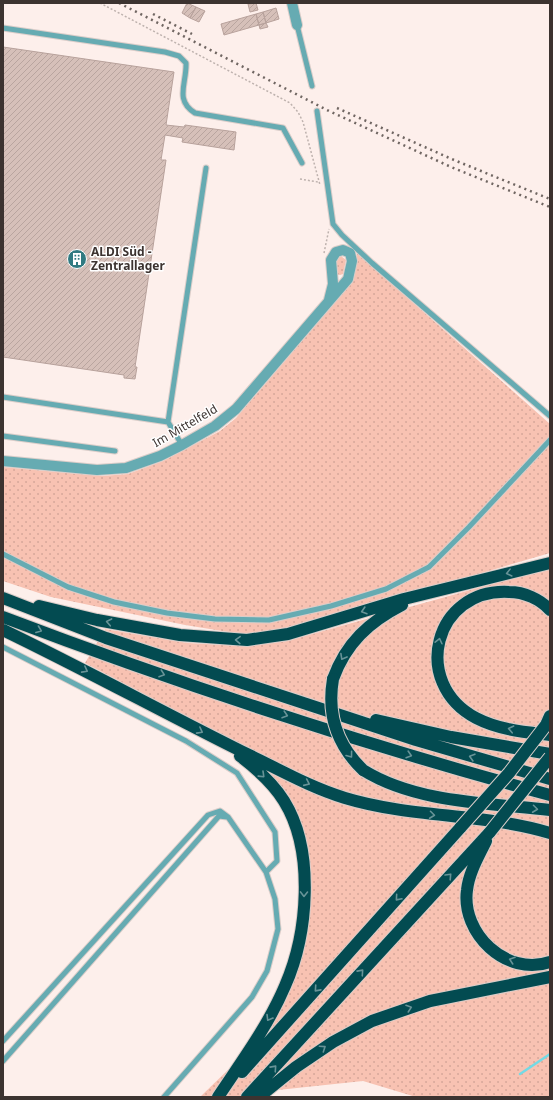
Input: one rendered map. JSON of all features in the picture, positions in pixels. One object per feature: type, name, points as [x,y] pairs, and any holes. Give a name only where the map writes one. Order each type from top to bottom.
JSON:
[{"type":"highway","points":[[3,597],[97,620],[139,628],[180,635],[247,640],[288,634],[428,593],[550,563]]},
{"type":"highway","points":[[549,724],[514,730],[476,718],[463,710],[443,686],[437,659],[441,634],[447,622],[456,610],[468,601],[484,593],[498,591],[515,592],[532,597],[550,610]]},
{"type":"highway","points":[[428,593],[383,616],[364,630],[348,648],[333,679],[332,708],[336,728],[349,755],[363,770],[384,782],[419,794],[550,810]]},
{"type":"highway","points":[[3,597],[70,625],[306,704],[416,740],[550,779]]},
{"type":"highway","points":[[3,616],[64,640],[246,703],[412,755],[550,795]]},
{"type":"highway","points":[[3,630],[221,742],[314,787],[344,798],[406,812],[517,825],[550,833]]},
{"type":"highway","points":[[247,1097],[490,832],[550,756],[450,737],[306,704]]},
{"type":"highway","points":[[219,1097],[461,827],[549,724]]},
{"type":"highway","points":[[219,1097],[272,1014],[286,985],[302,926],[305,895],[304,870],[299,841],[294,822],[284,802],[262,774],[221,742]]},
{"type":"highway","points":[[490,832],[470,875],[467,890],[467,906],[470,921],[483,941],[500,956],[515,962],[531,964],[550,962]]},
{"type":"highway","points":[[259,1097],[296,1067],[333,1042],[372,1021],[430,1001],[550,977]]},
{"type":"street","points":[[292,3],[297,25]]},
{"type":"street","name":"Im Mittelfeld","points":[[3,461],[97,470],[126,468],[160,456],[216,426],[236,409],[348,279],[352,261],[350,253],[343,250],[336,252],[331,260]]},
{"type":"street","points":[[329,300],[332,284],[331,260]]},
{"type":"lane","points":[[297,25],[312,86]]},
{"type":"lane","points":[[3,28],[164,52],[179,56],[186,62],[182,98],[188,109],[195,113],[283,128],[302,163]]},
{"type":"lane","points":[[317,111],[333,224],[342,235],[372,263],[550,416]]},
{"type":"lane","points":[[182,445],[168,422],[206,168]]},
{"type":"lane","points":[[3,397],[168,422]]},
{"type":"lane","points":[[3,436],[115,451]]},
{"type":"lane","points":[[3,554],[68,587],[114,602],[167,613],[216,620],[270,620],[331,606],[386,589],[429,567],[469,527],[550,440]]},
{"type":"lane","points":[[3,647],[186,741],[237,773],[275,832],[277,862],[266,872]]},
{"type":"lane","points":[[3,1041],[208,815],[220,811],[228,817],[266,872],[275,898],[278,929],[267,971],[252,997],[164,1097]]},
{"type":"lane","points":[[3,1061],[219,816],[228,817]]},
{"type":"path","points":[[100,3],[290,103],[304,122],[320,186]]},
{"type":"path","points":[[300,179],[319,182]]},
{"type":"path","points":[[331,260],[324,255],[329,229],[333,224]]},
{"type":"shaded area","points":[[357,253],[550,424],[550,553],[281,630],[247,635],[185,625],[51,597],[3,581],[3,467],[102,476],[128,474],[163,461],[220,431],[236,418],[348,287],[354,277]]},
{"type":"shaded area","points":[[341,256],[346,260],[343,274],[340,275],[336,274],[335,262],[338,257]]},
{"type":"shaded area","points":[[550,568],[550,1097],[416,1097],[363,1081],[278,1090],[270,1097],[200,1097],[266,1033],[304,940],[299,824],[263,769],[155,700],[85,663],[105,629],[188,643],[242,646],[287,641]]},
{"type":"building","points":[[187,3],[196,7],[190,18],[182,13]]},
{"type":"building","points":[[256,3],[258,10],[250,12],[248,4]]},
{"type":"building","points":[[196,7],[205,11],[199,22],[190,18]]},
{"type":"building","points":[[276,8],[279,19],[266,23],[263,12]]},
{"type":"building","points":[[263,12],[266,23],[259,25],[256,14]]},
{"type":"building","points":[[256,14],[259,25],[224,35],[221,24]]},
{"type":"building","points":[[266,23],[268,27],[260,29],[259,25]]},
{"type":"building","name":"ALDI Süd - Zentrallager","points":[[3,47],[174,72],[166,125],[184,127],[185,125],[236,132],[234,150],[182,142],[183,138],[165,135],[161,160],[166,160],[135,367],[137,367],[135,379],[124,378],[124,375],[3,357]]},
{"type":"waterway","points":[[520,1074],[550,1054]]},
{"type":"railway","points":[[119,3],[329,111],[451,167],[550,207]]},
{"type":"railway","points":[[153,14],[192,34]]},
{"type":"railway","points":[[337,108],[454,160],[550,199]]},
{"type":"place","name":"ALDI Süd - Zentrallager","points":[[77,259]]}]
